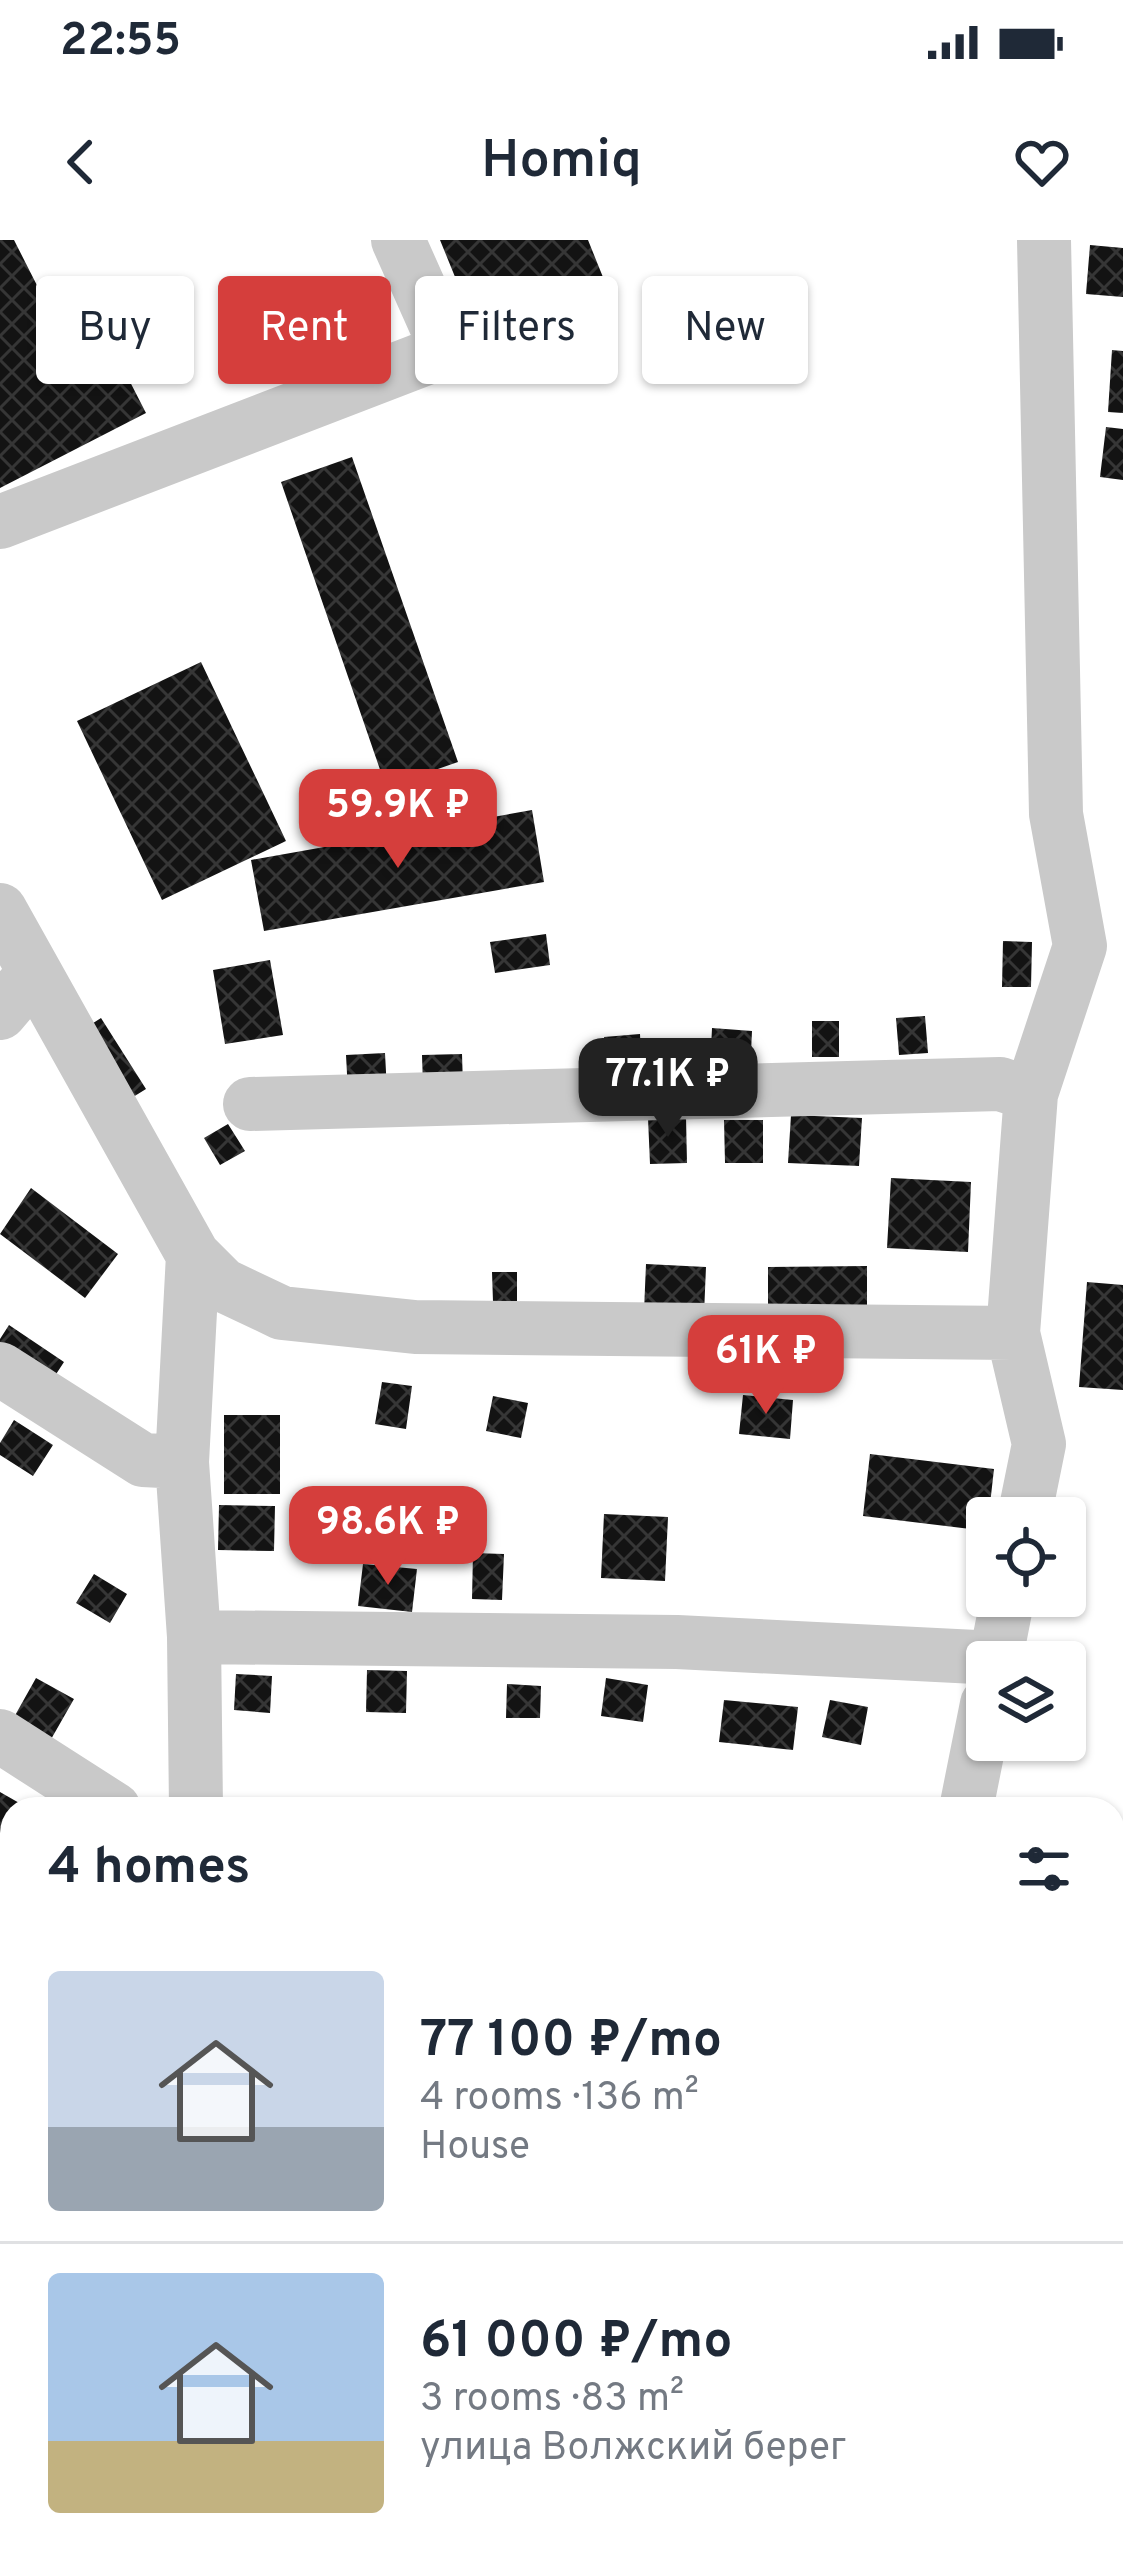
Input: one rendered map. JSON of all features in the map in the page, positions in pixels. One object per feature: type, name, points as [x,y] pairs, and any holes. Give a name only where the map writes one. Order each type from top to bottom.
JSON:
[{"type":"street","points":[[0,521],[447,350],[398,240]]},
{"type":"street","points":[[1028,1497],[1039,1444],[1013,1333],[1031,1094],[1079,946],[1056,814],[1044,240]]},
{"type":"street","points":[[0,910],[17,993],[193,1255],[223,1285],[282,1313],[415,1327],[1013,1333]]},
{"type":"street","points":[[250,1104],[1000,1084],[1031,1094]]},
{"type":"street","points":[[193,1255],[182,1462],[194,1637],[196,1797]]},
{"type":"street","points":[[0,1369],[142,1460],[182,1462]]},
{"type":"street","points":[[194,1637],[677,1642],[966,1672]]},
{"type":"street","points":[[0,1736],[94,1797]]},
{"type":"street","points":[[968,1797],[976,1761]]},
{"type":"building","points":[[0,240],[14,240],[36,283],[36,384],[131,384],[146,413],[0,488]]},
{"type":"building","points":[[440,240],[588,240],[603,276],[455,276]]},
{"type":"building","points":[[1090,245],[1123,248],[1123,297],[1086,294]]},
{"type":"building","points":[[1112,350],[1123,351],[1123,413],[1108,412]]},
{"type":"building","points":[[1106,427],[1123,429],[1123,480],[1100,477]]},
{"type":"building","points":[[352,457],[458,762],[386,787],[281,482]]},
{"type":"building","points":[[201,662],[286,841],[162,900],[77,721]]},
{"type":"building","points":[[532,810],[544,882],[264,931],[251,860]]},
{"type":"building","points":[[546,934],[550,965],[495,973],[490,942]]},
{"type":"building","points":[[1003,941],[1032,942],[1031,987],[1002,987]]},
{"type":"building","points":[[270,960],[283,1035],[225,1044],[213,970]]},
{"type":"building","points":[[925,1016],[928,1053],[899,1055],[896,1018]]},
{"type":"building","points":[[101,1018],[146,1089],[117,1107],[73,1036]]},
{"type":"building","points":[[812,1021],[839,1021],[839,1057],[812,1057]]},
{"type":"building","points":[[712,1028],[752,1031],[750,1074],[710,1071]]},
{"type":"building","points":[[640,1034],[642,1074],[607,1076],[604,1037]]},
{"type":"building","points":[[385,1053],[387,1091],[348,1093],[346,1055]]},
{"type":"building","points":[[462,1054],[463,1086],[423,1088],[422,1055]]},
{"type":"building","points":[[791,1115],[862,1118],[859,1166],[788,1163]]},
{"type":"building","points":[[686,1117],[687,1163],[650,1164],[648,1118]]},
{"type":"building","points":[[724,1120],[763,1120],[763,1163],[725,1163]]},
{"type":"building","points":[[228,1124],[245,1151],[220,1165],[204,1138]]},
{"type":"building","points":[[891,1178],[971,1182],[968,1252],[887,1248]]},
{"type":"building","points":[[31,1188],[118,1254],[85,1298],[0,1234]]},
{"type":"building","points":[[646,1264],[706,1267],[704,1314],[644,1311]]},
{"type":"building","points":[[867,1266],[867,1306],[768,1307],[768,1267]]},
{"type":"building","points":[[492,1272],[517,1272],[517,1301],[493,1302]]},
{"type":"building","points":[[1087,1282],[1123,1285],[1123,1390],[1079,1387]]},
{"type":"building","points":[[9,1325],[64,1362],[45,1391],[0,1362],[0,1339]]},
{"type":"building","points":[[382,1382],[412,1386],[406,1429],[375,1424]]},
{"type":"building","points":[[743,1395],[793,1400],[790,1439],[739,1434]]},
{"type":"building","points":[[493,1396],[528,1403],[521,1438],[486,1431]]},
{"type":"building","points":[[224,1415],[280,1415],[280,1494],[224,1494]]},
{"type":"building","points":[[14,1420],[53,1445],[33,1476],[0,1455],[0,1443]]},
{"type":"building","points":[[870,1454],[994,1469],[991,1497],[966,1497],[966,1528],[863,1516]]},
{"type":"building","points":[[219,1505],[275,1506],[274,1551],[218,1550]]},
{"type":"building","points":[[604,1514],[668,1517],[665,1581],[601,1578]]},
{"type":"building","points":[[473,1553],[504,1554],[502,1600],[472,1599]]},
{"type":"building","points":[[363,1564],[417,1569],[412,1612],[358,1606]]},
{"type":"building","points":[[94,1574],[127,1594],[110,1623],[76,1603]]},
{"type":"building","points":[[367,1670],[407,1671],[406,1713],[366,1712]]},
{"type":"building","points":[[236,1674],[272,1676],[270,1713],[234,1710]]},
{"type":"building","points":[[36,1678],[74,1699],[50,1741],[13,1719]]},
{"type":"building","points":[[606,1678],[648,1685],[643,1722],[601,1716]]},
{"type":"building","points":[[507,1684],[541,1686],[540,1718],[506,1718]]},
{"type":"building","points":[[724,1700],[798,1707],[793,1750],[719,1742]]},
{"type":"building","points":[[830,1700],[868,1707],[861,1745],[822,1737]]}]
